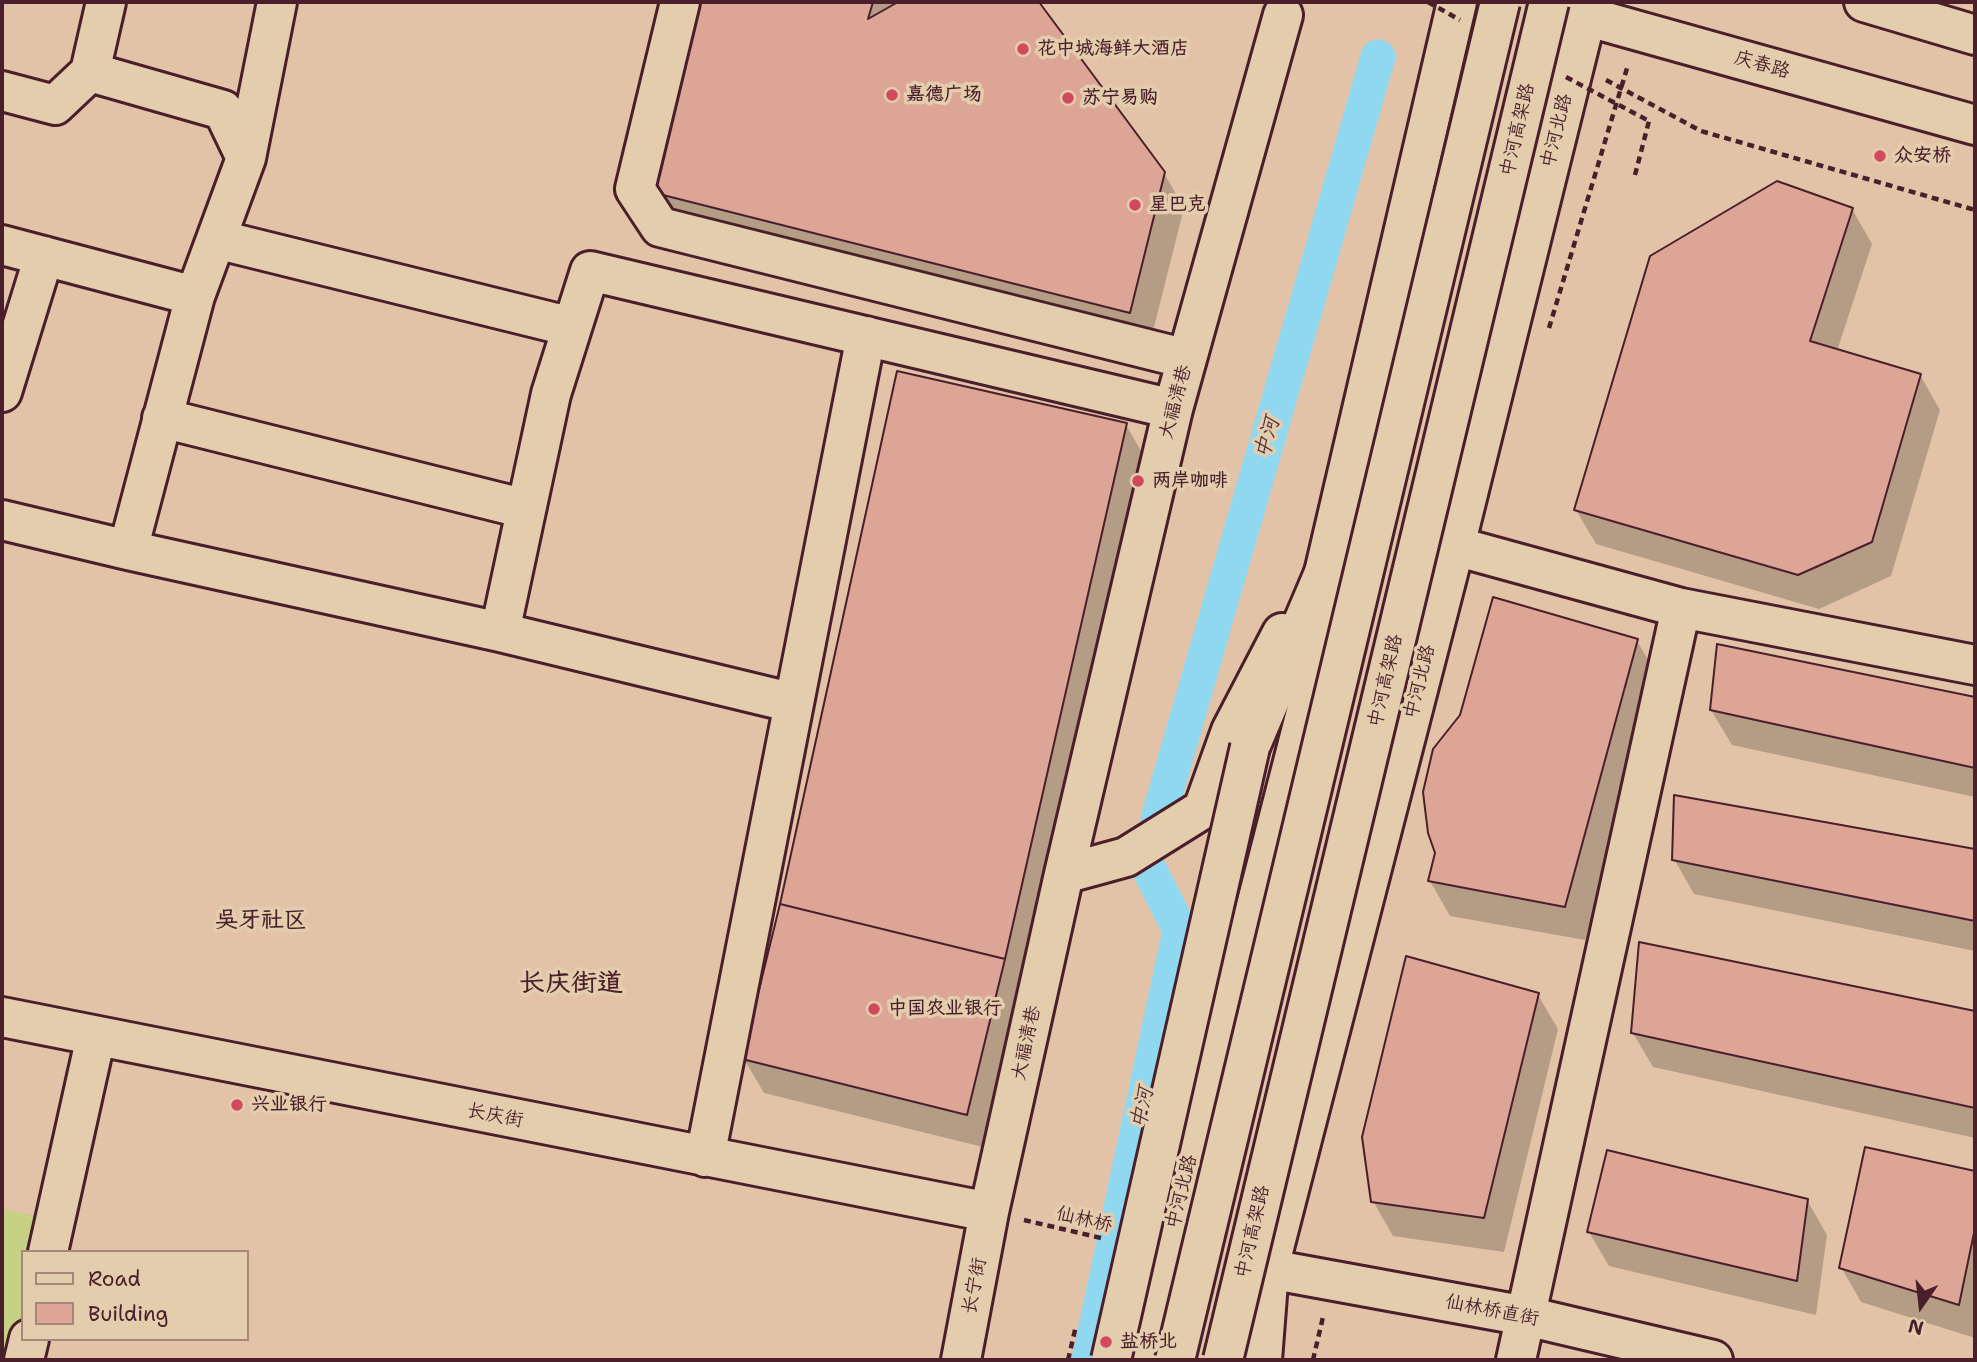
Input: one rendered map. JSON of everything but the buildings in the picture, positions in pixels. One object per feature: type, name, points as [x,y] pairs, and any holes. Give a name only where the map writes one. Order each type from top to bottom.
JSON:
[{"type":"main road","points":[[2,91],[55,105],[90,72],[106,2]]},
{"type":"main road","points":[[128,550],[195,296],[246,158],[276,2]]},
{"type":"main road","points":[[680,2],[635,189],[660,227],[1187,359]]},
{"type":"main road","name":"中河北路","points":[[1143,1360],[1167,1251],[1323,646],[1324,573],[1457,2]]},
{"type":"main road","points":[[1175,1360],[1500,2]]},
{"type":"main road","name":"庆春路","points":[[1550,2],[1588,9],[1638,31],[1975,125]]},
{"type":"main road","name":"中河高架路","points":[[1223,1360],[1550,2]]},
{"type":"main road","points":[[1864,2],[1975,35]]},
{"type":"main road","name":"中河北路","points":[[1245,1360],[1455,546],[1588,9]]},
{"type":"main road","name":"大福清巷","points":[[989,1212],[1064,874],[1173,409],[1283,15]]},
{"type":"main road","points":[[90,72],[223,110],[246,158]]},
{"type":"main road","points":[[216,239],[572,327]]},
{"type":"main road","points":[[2,245],[195,296]]},
{"type":"main road","points":[[2,392],[44,256]]},
{"type":"main road","points":[[500,632],[551,394],[590,271],[1173,409]]},
{"type":"main road","points":[[705,1157],[866,336]]},
{"type":"main road","points":[[162,418],[526,509]]},
{"type":"main road","points":[[2,520],[500,632],[794,703]]},
{"type":"main road","points":[[1064,874],[1126,857],[1203,809],[1231,731],[1333,534]]},
{"type":"main road","points":[[1455,546],[1681,608],[1975,665]]},
{"type":"main road","points":[[1111,1360],[1250,747],[1324,573]]},
{"type":"main road","points":[[1516,1360],[1681,608]]},
{"type":"main road","name":"长庆街","points":[[2,1017],[989,1212]]},
{"type":"main road","points":[[48,1250],[96,1036]]},
{"type":"main road","name":"长宁街","points":[[961,1360],[989,1212]]},
{"type":"main road","points":[[1262,1360],[1269,1269]]},
{"type":"main road","name":"仙林桥直街","points":[[1269,1269],[1526,1316],[1713,1360]]},
{"type":"main road","points":[[24,1360],[29,1341]]},
{"type":"path","points":[[1547,337],[1638,31]]},
{"type":"path","points":[[1574,64],[1701,131],[1975,210]]},
{"type":"path","points":[[1635,175],[1649,121]]},
{"type":"path","name":"仙林桥","points":[[1040,1224],[1111,1240]]},
{"type":"path","points":[[1313,1360],[1323,1317]]},
{"type":"path","points":[[1068,1360],[1076,1326]]},
{"type":"green space","points":[[2,1209],[55,1220],[48,1250],[21,1250],[21,1341],[24,1341],[24,1360],[2,1360]]},
{"type":"waterway","name":"中河","points":[[1158,819],[1378,57]]},
{"type":"waterway","name":"中河","points":[[1089,1360],[1180,930],[1146,863]]},
{"type":"place","name":"花中城海鲜大酒店","points":[[1023,49]]},
{"type":"place","name":"嘉德广场","points":[[892,95]]},
{"type":"place","name":"苏宁易购","points":[[1068,98]]},
{"type":"place","name":"众安桥","points":[[1880,156]]},
{"type":"place","name":"星巴克","points":[[1135,205]]},
{"type":"place","name":"两岸咖啡","points":[[1138,481]]},
{"type":"place","name":"中国农业银行","points":[[874,1009]]},
{"type":"place","name":"兴业银行","points":[[237,1105]]},
{"type":"place","name":"盐桥北","points":[[1106,1342]]},
{"type":"district","name":"吴牙社区","points":[[261,921]]},
{"type":"district","name":"长庆街道","points":[[571,984]]}]
